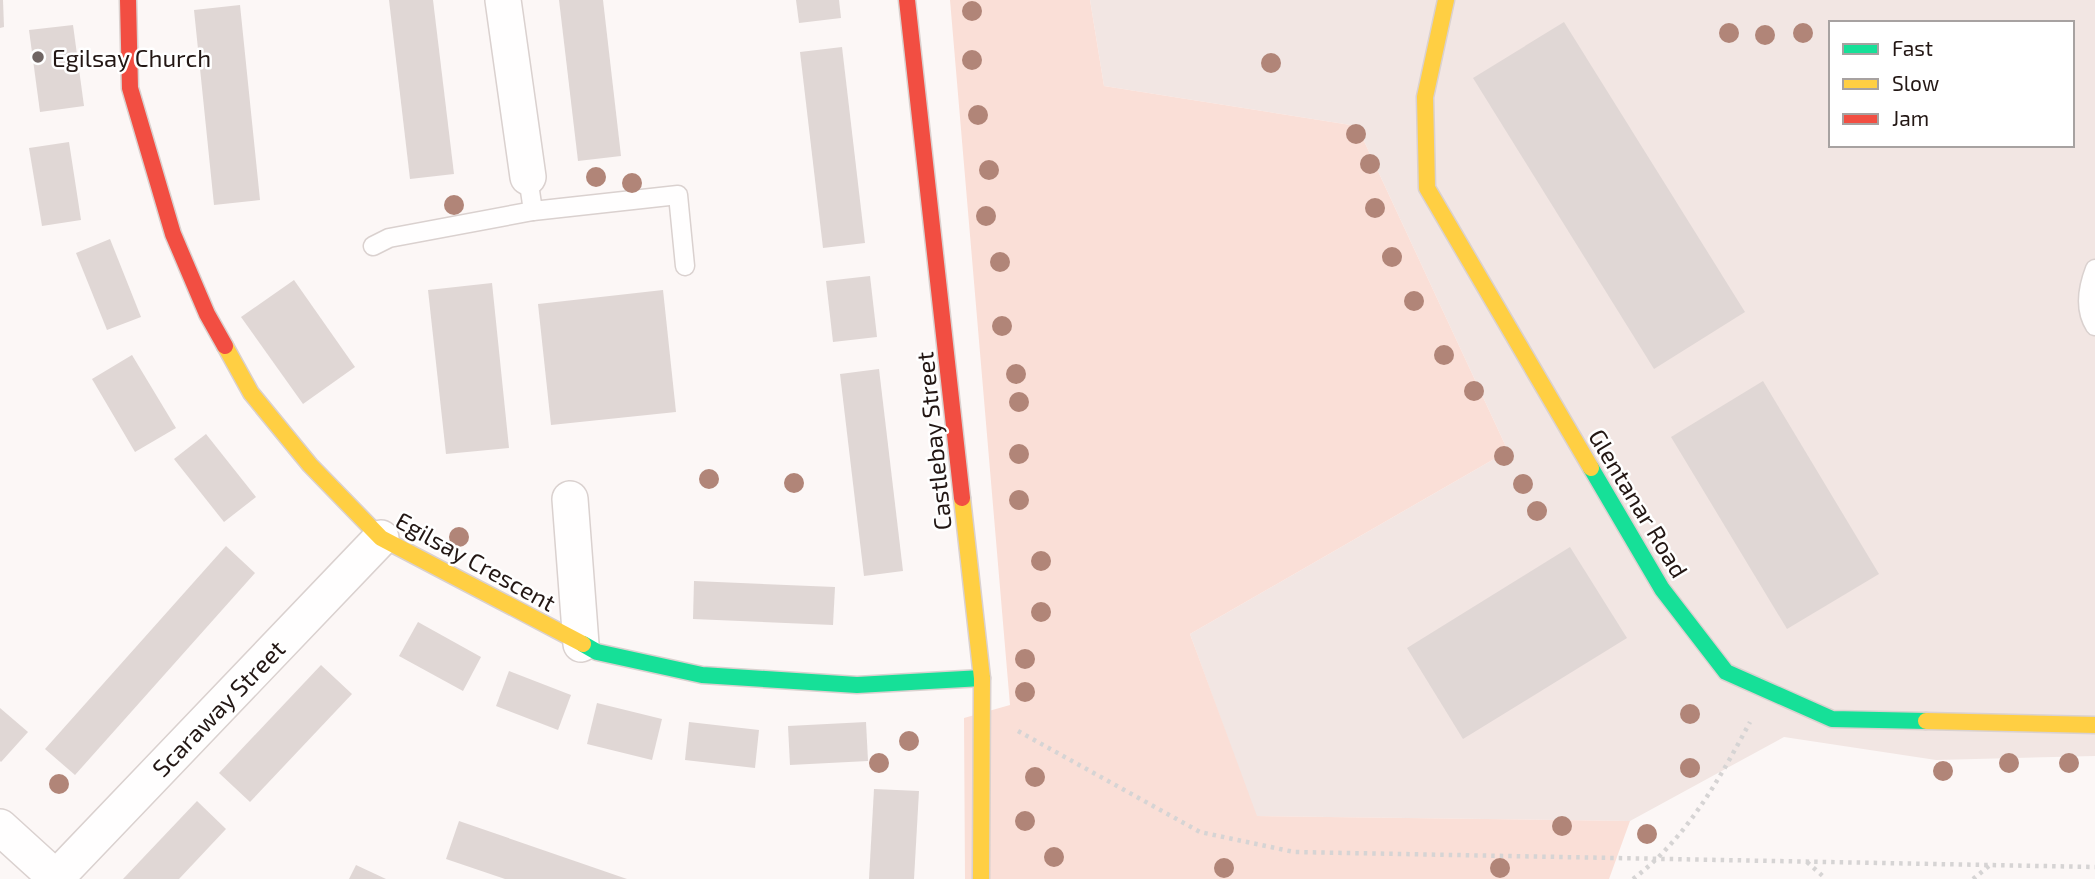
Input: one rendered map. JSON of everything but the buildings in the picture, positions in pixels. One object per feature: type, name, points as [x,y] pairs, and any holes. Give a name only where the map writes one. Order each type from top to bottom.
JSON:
[{"type":"street","name":"Egilsay Crescent","points":[[128,0],[130,88],[173,234],[207,314],[251,393],[310,465],[382,538],[597,652],[702,675],[857,685],[982,678]]},
{"type":"street","points":[[503,0],[528,177]]},
{"type":"street","name":"Castlebay Street","points":[[907,0],[982,678],[981,879]]},
{"type":"street","name":"Glentanar Road","points":[[1446,0],[1425,96],[1427,188],[1662,589],[1726,672],[1832,719],[2095,726]]},
{"type":"street","points":[[570,499],[581,644]]},
{"type":"street","name":"Scaraway Street","points":[[56,879],[382,538]]},
{"type":"street","points":[[0,827],[56,879]]},
{"type":"lane","points":[[528,177],[533,211]]},
{"type":"lane","points":[[373,246],[389,238],[533,211],[678,195],[685,266]]},
{"type":"lane","points":[[2095,269],[2089,283],[2088,316],[2095,326]]},
{"type":"path","points":[[1633,879],[1660,859],[1716,785],[1767,691]]},
{"type":"path","points":[[982,711],[1200,832],[1294,852],[2095,867]]},
{"type":"path","points":[[1806,862],[1826,879]]},
{"type":"path","points":[[1973,879],[1990,865]]},
{"type":"shaded area","points":[[950,0],[1090,0],[1104,86],[1357,126],[1508,451],[1190,634],[1257,816],[1630,821],[1609,879],[965,879],[964,718],[1010,705]]},
{"type":"shaded area","points":[[1090,0],[2095,0],[2095,756],[1936,760],[1784,737],[1630,821],[1256,816],[1190,634],[1508,451],[1357,126],[1104,86]]},
{"type":"traffic: fast","points":[[1591,468],[1662,589],[1726,672],[1832,719],[1926,721]]},
{"type":"traffic: fast","points":[[583,644],[597,652],[702,675],[857,685],[982,678]]},
{"type":"traffic: slow","points":[[1446,0],[1425,97],[1427,188],[1591,468]]},
{"type":"traffic: slow","points":[[225,346],[251,393],[310,465],[381,538],[583,644]]},
{"type":"traffic: slow","points":[[962,498],[982,678],[981,879]]},
{"type":"traffic: slow","points":[[1926,721],[2095,725]]},
{"type":"traffic: jam","points":[[128,0],[130,88],[173,234],[207,314],[225,346]]},
{"type":"traffic: jam","points":[[907,0],[962,498]]},
{"type":"place","name":"Egilsay Church","points":[[38,57]]}]
